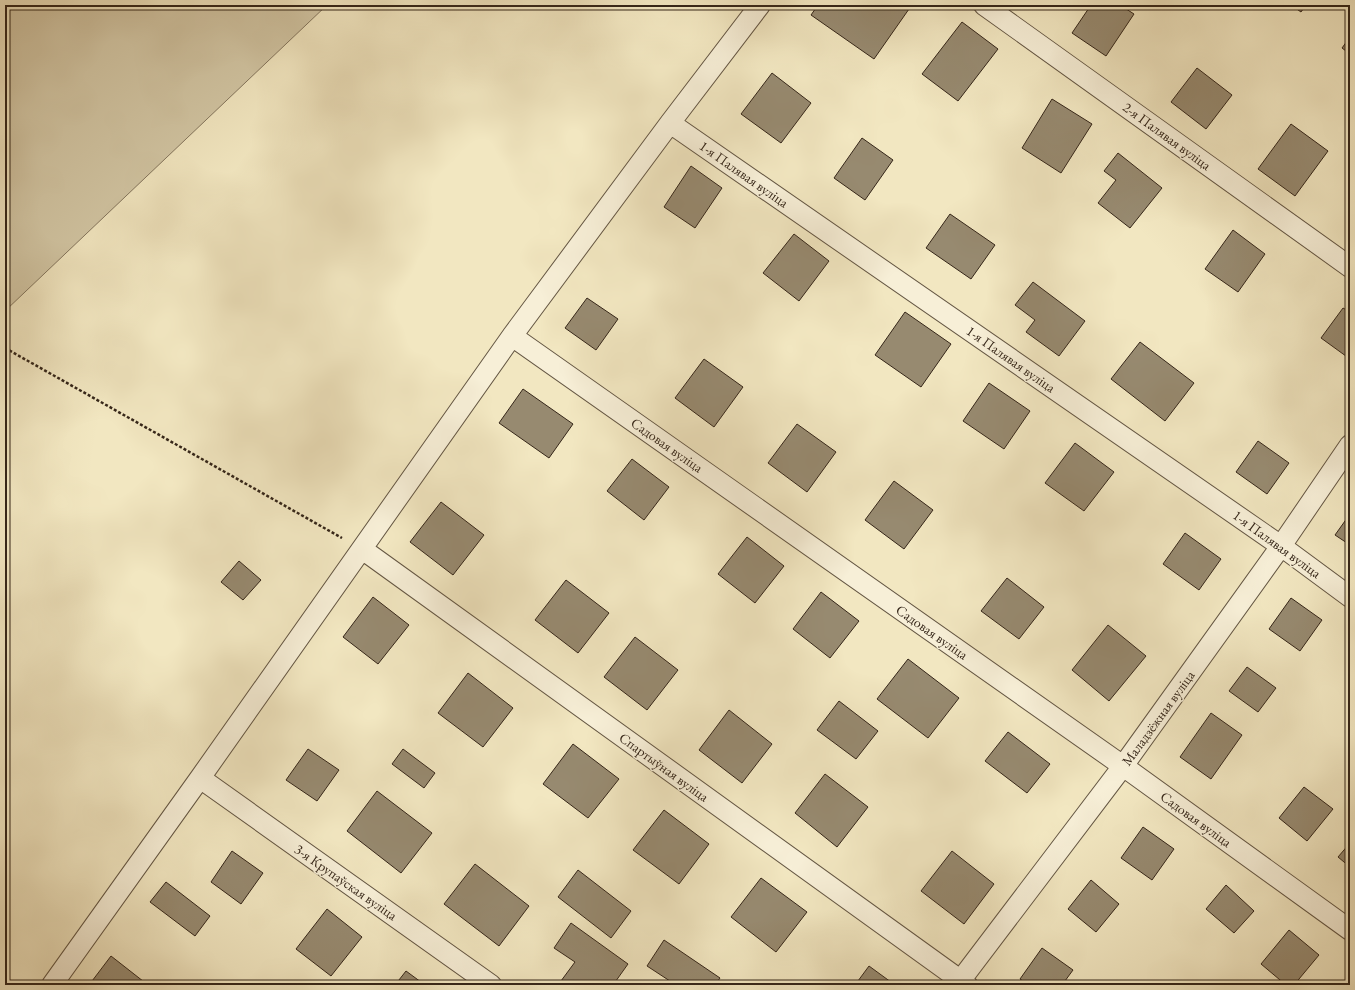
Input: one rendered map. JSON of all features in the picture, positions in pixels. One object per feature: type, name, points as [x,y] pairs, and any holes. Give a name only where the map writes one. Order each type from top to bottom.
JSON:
[{"type":"street","points":[[52,985],[512,336],[670,123],[760,5]]},
{"type":"street","name":"2-я Палявая вуліца","points":[[984,5],[1350,267]]},
{"type":"street","name":"1-я Палявая вуліца","points":[[670,123],[1282,546],[1350,597]]},
{"type":"street","name":"Садовая вуліца","points":[[512,336],[1123,766],[1350,930]]},
{"type":"street","name":"Маладзёжная вуліца","points":[[962,983],[1123,766],[1282,546],[1350,445]]},
{"type":"street","name":"Спартыўная вуліца","points":[[362,549],[962,983]]},
{"type":"street","name":"3-я Крупаўская вуліца","points":[[200,778],[491,985]]},
{"type":"path","points":[[5,348],[362,549]]},
{"type":"shaded area","points":[[5,5],[327,5],[5,311]]},
{"type":"building","points":[[818,5],[903,5],[909,9],[874,59],[811,15]]},
{"type":"building","points":[[1091,5],[1120,5],[1134,14],[1106,56],[1072,33]]},
{"type":"building","points":[[1291,5],[1306,5],[1301,12]]},
{"type":"building","points":[[962,22],[998,49],[958,101],[922,74]]},
{"type":"building","points":[[1350,37],[1350,54],[1342,48]]},
{"type":"building","points":[[1197,68],[1232,95],[1206,129],[1171,102]]},
{"type":"building","points":[[772,73],[811,103],[781,143],[741,114]]},
{"type":"building","points":[[1052,99],[1092,124],[1061,173],[1022,148]]},
{"type":"building","points":[[1291,124],[1328,151],[1295,196],[1258,169]]},
{"type":"building","points":[[862,138],[893,160],[865,200],[834,178]]},
{"type":"building","points":[[1118,153],[1162,188],[1130,228],[1098,203],[1116,180],[1104,171]]},
{"type":"building","points":[[691,166],[722,188],[695,228],[664,207]]},
{"type":"building","points":[[950,214],[995,245],[971,279],[926,248]]},
{"type":"building","points":[[1233,230],[1265,254],[1238,292],[1205,269]]},
{"type":"building","points":[[794,234],[829,261],[799,301],[763,273]]},
{"type":"building","points":[[1033,282],[1085,321],[1059,356],[1026,332],[1035,320],[1015,305]]},
{"type":"building","points":[[587,298],[618,319],[596,350],[565,328]]},
{"type":"building","points":[[1343,308],[1350,312],[1350,359],[1321,338]]},
{"type":"building","points":[[905,312],[951,344],[921,387],[875,355]]},
{"type":"building","points":[[1140,342],[1194,383],[1165,421],[1111,379]]},
{"type":"building","points":[[704,359],[743,387],[714,427],[675,398]]},
{"type":"building","points":[[989,383],[1030,411],[1004,449],[963,421]]},
{"type":"building","points":[[523,389],[573,424],[549,458],[499,423]]},
{"type":"building","points":[[797,424],[836,452],[807,492],[768,463]]},
{"type":"building","points":[[1258,441],[1289,463],[1267,494],[1236,472]]},
{"type":"building","points":[[1075,443],[1114,472],[1084,511],[1045,483]]},
{"type":"building","points":[[632,459],[669,487],[644,520],[607,491]]},
{"type":"building","points":[[894,481],[933,510],[904,549],[865,520]]},
{"type":"building","points":[[441,502],[484,535],[453,575],[410,542]]},
{"type":"building","points":[[1350,514],[1350,545],[1335,535]]},
{"type":"building","points":[[1185,533],[1221,559],[1199,590],[1163,564]]},
{"type":"building","points":[[747,537],[784,566],[755,603],[718,574]]},
{"type":"building","points":[[239,561],[261,580],[243,600],[221,582]]},
{"type":"building","points":[[1007,578],[1044,607],[1019,639],[981,611]]},
{"type":"building","points":[[566,580],[609,613],[578,653],[535,620]]},
{"type":"building","points":[[821,592],[859,621],[830,658],[793,629]]},
{"type":"building","points":[[373,597],[409,625],[378,664],[343,637]]},
{"type":"building","points":[[1291,598],[1322,620],[1300,651],[1269,629]]},
{"type":"building","points":[[1108,625],[1146,656],[1109,701],[1072,670]]},
{"type":"building","points":[[635,637],[678,670],[647,710],[604,677]]},
{"type":"building","points":[[908,659],[959,698],[928,738],[877,699]]},
{"type":"building","points":[[1247,667],[1276,688],[1258,712],[1229,691]]},
{"type":"building","points":[[468,673],[513,708],[483,747],[438,713]]},
{"type":"building","points":[[839,701],[878,731],[856,759],[817,730]]},
{"type":"building","points":[[729,710],[772,744],[742,783],[699,750]]},
{"type":"building","points":[[1211,713],[1242,735],[1211,779],[1180,757]]},
{"type":"building","points":[[1008,732],[1050,764],[1027,793],[985,761]]},
{"type":"building","points":[[573,744],[619,779],[588,818],[543,784]]},
{"type":"building","points":[[308,749],[339,770],[317,801],[286,780]]},
{"type":"building","points":[[403,749],[435,773],[424,788],[392,764]]},
{"type":"building","points":[[825,774],[868,807],[837,847],[795,813]]},
{"type":"building","points":[[1304,787],[1333,809],[1307,841],[1279,818]]},
{"type":"building","points":[[377,791],[432,833],[401,873],[347,831]]},
{"type":"building","points":[[664,810],[709,844],[679,884],[633,850]]},
{"type":"building","points":[[1143,827],[1174,849],[1152,880],[1121,858]]},
{"type":"building","points":[[1350,843],[1350,867],[1338,857]]},
{"type":"building","points":[[232,851],[263,873],[241,904],[211,882]]},
{"type":"building","points":[[952,851],[994,884],[964,924],[921,891]]},
{"type":"building","points":[[475,864],[529,906],[499,946],[444,904]]},
{"type":"building","points":[[578,870],[631,911],[611,938],[558,897]]},
{"type":"building","points":[[761,878],[807,912],[776,952],[731,917]]},
{"type":"building","points":[[1091,880],[1119,904],[1096,932],[1068,909]]},
{"type":"building","points":[[166,882],[210,916],[195,936],[150,902]]},
{"type":"building","points":[[1226,885],[1254,911],[1234,933],[1206,909]]},
{"type":"building","points":[[327,909],[362,937],[331,976],[296,949]]},
{"type":"building","points":[[571,923],[628,964],[613,985],[558,985],[575,962],[554,948]]},
{"type":"building","points":[[1289,930],[1319,955],[1294,985],[1286,985],[1261,964]]},
{"type":"building","points":[[664,940],[720,978],[715,985],[676,985],[647,966]]},
{"type":"building","points":[[1042,948],[1073,970],[1062,985],[1029,985],[1020,979]]},
{"type":"building","points":[[111,956],[148,985],[89,985]]},
{"type":"building","points":[[869,966],[895,985],[855,985]]},
{"type":"building","points":[[406,971],[425,985],[395,985]]}]
